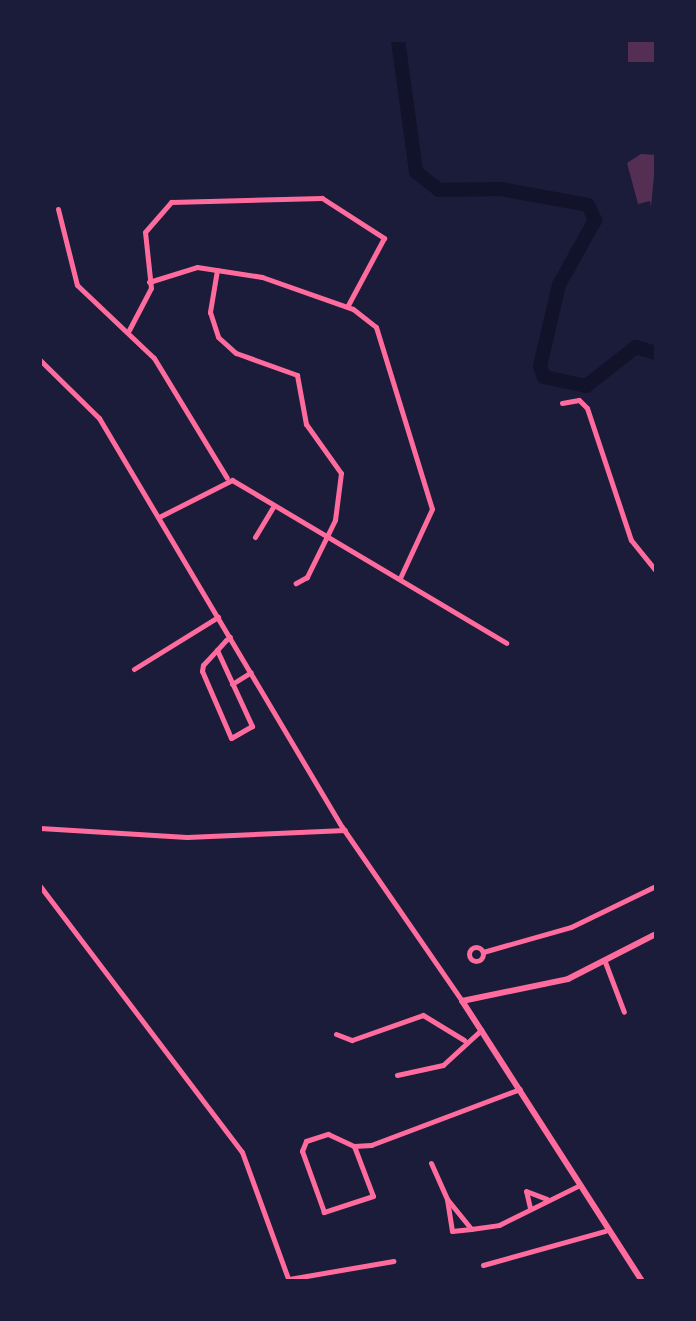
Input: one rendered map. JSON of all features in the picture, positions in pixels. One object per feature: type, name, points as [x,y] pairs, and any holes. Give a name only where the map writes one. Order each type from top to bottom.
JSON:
[{"type":"street","points":[[129,330],[149,282],[145,232],[171,202],[314,195],[384,238],[347,307]]},
{"type":"street","points":[[58,209],[77,285],[129,330],[154,358],[227,478],[506,643]]},
{"type":"street","points":[[149,282],[197,267],[217,270],[268,279],[347,307],[371,321],[388,347],[431,502],[430,527],[400,578]]},
{"type":"street","points":[[217,270],[210,312],[218,337],[236,353],[297,375],[306,424],[338,465],[341,498],[328,536],[307,577],[296,583]]},
{"type":"street","points":[[40,360],[91,408],[345,830],[521,1088],[605,1231],[642,1281]]},
{"type":"street","points":[[562,403],[585,405],[634,546],[656,571]]},
{"type":"street","points":[[159,517],[227,478]]},
{"type":"street","points":[[255,537],[274,505]]},
{"type":"street","points":[[134,669],[218,617]]},
{"type":"street","points":[[217,650],[252,728],[231,738],[202,671],[217,650],[230,637]]},
{"type":"street","points":[[231,681],[251,672]]},
{"type":"street","points":[[40,828],[187,837],[345,830]]},
{"type":"street","points":[[40,886],[242,1152],[289,1280],[393,1261]]},
{"type":"street","points":[[483,952],[571,927],[656,886]]},
{"type":"street","points":[[462,1001],[557,982],[605,962],[656,934]]},
{"type":"street","points":[[605,962],[624,1012]]},
{"type":"street","points":[[336,1034],[352,1040],[423,1015],[464,1040]]},
{"type":"street","points":[[397,1075],[443,1065],[464,1040],[481,1030]]},
{"type":"street","points":[[354,1146],[363,1160],[371,1199],[324,1212],[303,1143],[328,1134],[354,1146],[371,1145],[521,1088]]},
{"type":"street","points":[[363,1160],[371,1145]]},
{"type":"street","points":[[431,1163],[447,1199],[471,1229]]},
{"type":"street","points":[[447,1199],[452,1231],[471,1229],[530,1208],[580,1185]]},
{"type":"street","points":[[530,1208],[526,1191],[547,1199]]},
{"type":"street","points":[[483,1265],[605,1231]]},
{"type":"building","points":[[628,40],[656,40],[656,62],[628,62]]},
{"type":"building","points":[[641,154],[656,155],[651,207],[650,201],[638,204],[627,163]]},
{"type":"waterway","points":[[398,40],[416,172],[439,190],[501,189],[588,205],[595,220],[559,285],[540,366],[544,377],[586,386],[636,347],[656,353]]}]
